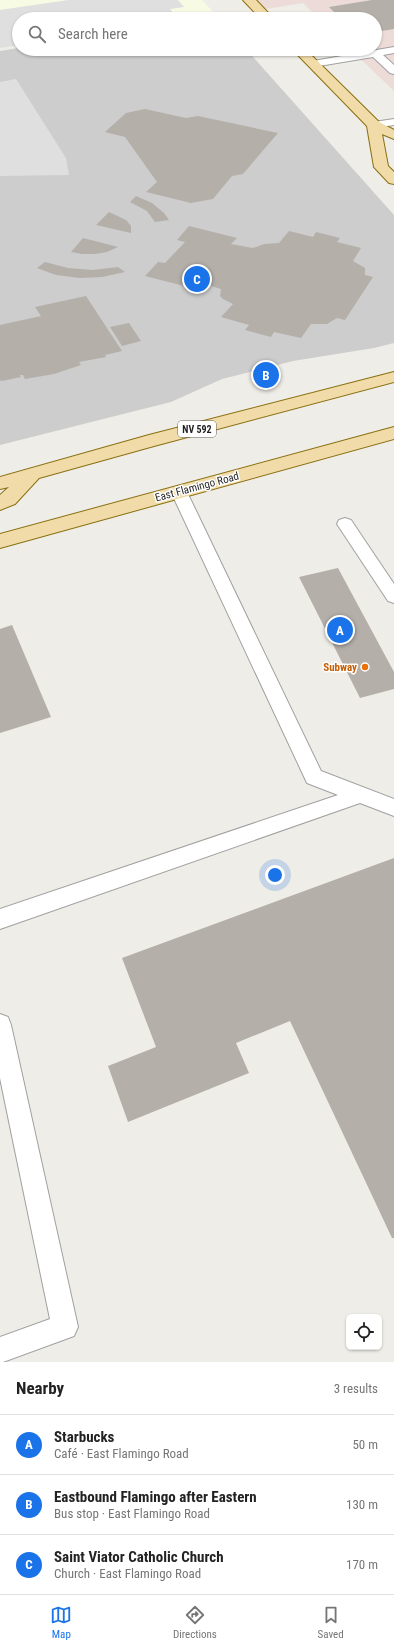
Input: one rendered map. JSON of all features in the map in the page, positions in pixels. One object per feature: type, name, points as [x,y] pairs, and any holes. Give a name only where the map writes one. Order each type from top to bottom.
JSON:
[{"type":"main road","points":[[250,0],[261,12]]},
{"type":"main road","points":[[305,56],[374,125],[394,135]]},
{"type":"main road","points":[[374,125],[381,167],[394,180]]},
{"type":"main road","name":"NV 592","points":[[0,483],[149,441],[394,377]]},
{"type":"main road","name":"East Flamingo Road","points":[[0,541],[394,433]]},
{"type":"main road","points":[[0,503],[8,499],[32,474]]},
{"type":"lane","points":[[382,52],[394,50]]},
{"type":"lane","points":[[313,64],[358,56]]},
{"type":"lane","points":[[378,56],[394,71]]},
{"type":"lane","points":[[374,125],[394,122]]},
{"type":"lane","points":[[179,492],[314,777],[394,808]]},
{"type":"lane","points":[[345,524],[394,597]]},
{"type":"lane","points":[[0,919],[361,795]]},
{"type":"lane","points":[[0,1025],[65,1327],[0,1350]]},
{"type":"shaded area","points":[[0,0],[69,0],[0,10]]},
{"type":"shaded area","points":[[69,0],[178,0],[184,7],[170,9],[172,12],[12,12],[12,46],[0,48],[0,10]]},
{"type":"shaded area","points":[[178,0],[202,0],[213,12],[172,12],[170,9],[183,7]]},
{"type":"shaded area","points":[[249,0],[394,0],[394,91],[357,56],[382,56],[382,12],[312,12],[303,3],[260,10]]},
{"type":"shaded area","points":[[12,49],[12,56],[252,56],[394,215],[394,343],[374,348],[293,361],[222,379],[171,402],[0,445],[0,51]]},
{"type":"shaded area","points":[[16,79],[66,158],[69,175],[0,176],[0,82]]},
{"type":"building","points":[[372,0],[394,0],[394,29],[382,31],[382,12],[334,12],[329,7]]},
{"type":"building","points":[[145,109],[186,118],[198,116],[278,133],[243,174],[232,176],[213,199],[191,203],[146,192],[157,182],[125,137],[105,132],[126,113]]},
{"type":"building","points":[[136,196],[152,203],[164,213],[169,220],[155,222],[147,211],[130,202]]},
{"type":"building","points":[[109,212],[126,220],[131,226],[131,233],[96,225]]},
{"type":"building","points":[[189,226],[237,238],[231,244],[253,248],[264,244],[279,243],[289,231],[313,237],[316,232],[340,238],[337,242],[361,248],[353,261],[365,268],[365,275],[373,277],[345,320],[337,318],[327,324],[311,324],[301,338],[274,332],[271,337],[245,330],[249,325],[221,317],[233,304],[220,296],[221,289],[201,283],[196,289],[145,276],[158,262],[165,263],[185,242],[177,240]]},
{"type":"building","points":[[83,238],[118,247],[107,252],[95,254],[71,252]]},
{"type":"building","points":[[45,262],[68,268],[93,270],[118,267],[125,272],[102,277],[79,278],[56,275],[37,268]]},
{"type":"building","points":[[86,296],[122,351],[105,355],[106,357],[79,362],[81,365],[54,374],[25,379],[23,375],[20,375],[21,377],[2,381],[0,380],[0,325],[41,316],[35,307]]},
{"type":"building","points":[[129,323],[141,341],[122,346],[110,327]]},
{"type":"building","points":[[338,568],[394,672],[394,689],[360,698],[299,577]]},
{"type":"building","points":[[12,625],[51,717],[0,733],[0,629]]},
{"type":"building","points":[[394,858],[394,1238],[392,1238],[290,1021],[236,1043],[249,1073],[128,1122],[108,1066],[156,1047],[122,958]]},
{"type":"place","name":"Saint Viator Catholic Church","points":[[197,279]]},
{"type":"place","name":"Eastbound Flamingo after Eastern","points":[[266,375]]},
{"type":"place","name":"Starbucks","points":[[340,630]]},
{"type":"place","name":"Subway","points":[[365,667]]}]
